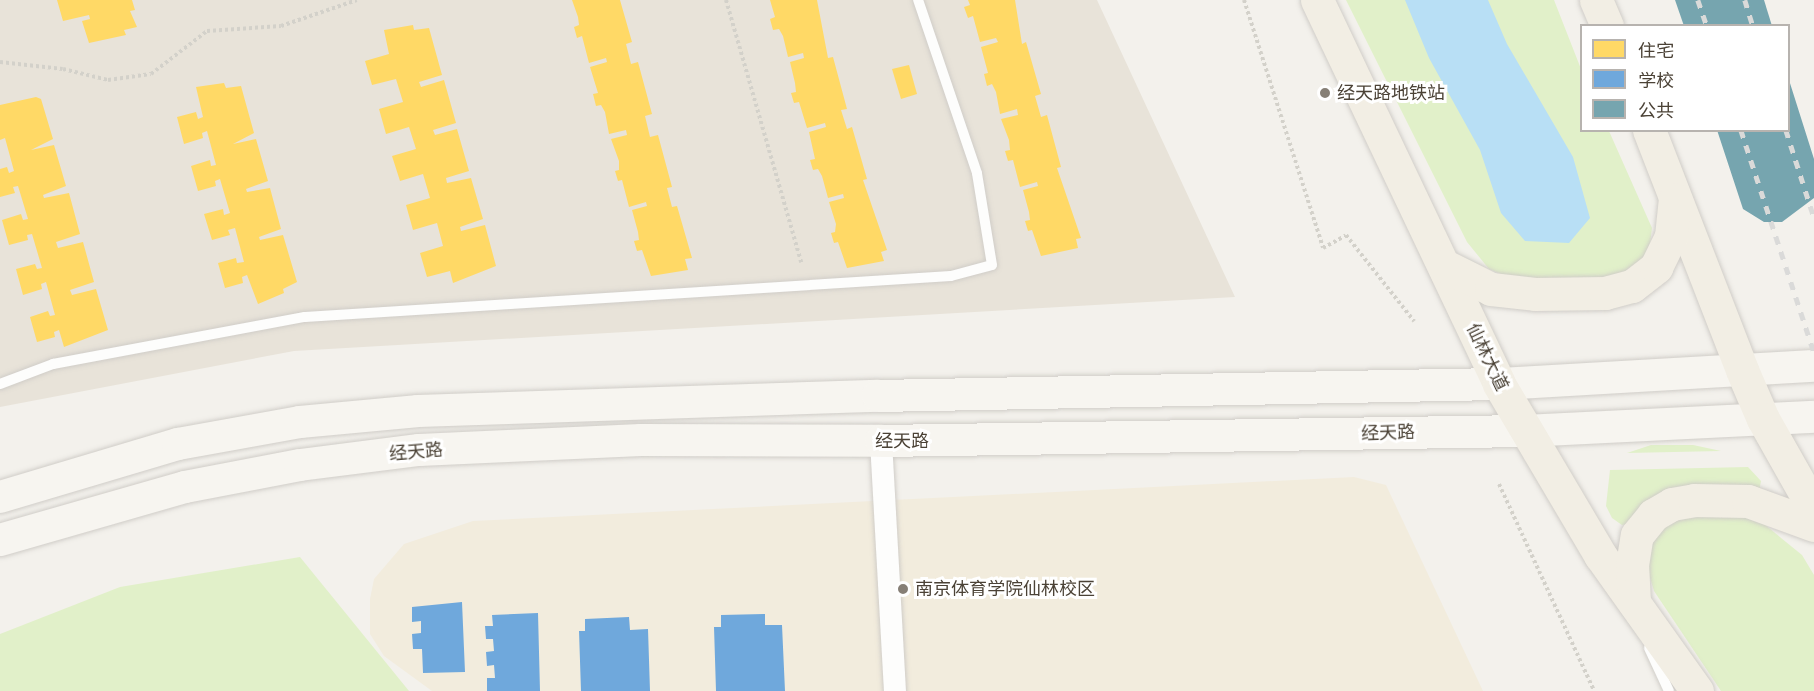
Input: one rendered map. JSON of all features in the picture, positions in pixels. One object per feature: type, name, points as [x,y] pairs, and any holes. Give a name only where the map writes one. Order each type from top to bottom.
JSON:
[{"type":"main road","name":"仙林大道","points":[[1317,0],[1499,384],[1600,555],[1697,691]]},
{"type":"main road","points":[[1596,0],[1605,24]]},
{"type":"main road","points":[[1650,132],[1763,419],[1814,509]]},
{"type":"main road","points":[[1445,266],[1491,289],[1535,294],[1605,293],[1632,286],[1656,267],[1671,236],[1675,198]]},
{"type":"main road","points":[[0,497],[178,444],[300,422],[418,411],[818,398],[1499,384],[1814,366]]},
{"type":"main road","name":"经天路","points":[[0,540],[185,487],[300,465],[419,450],[641,440],[881,441],[1525,431],[1814,417]]},
{"type":"main road","points":[[1634,602],[1632,564],[1637,535],[1653,515],[1672,504],[1694,500],[1748,501],[1814,525]]},
{"type":"street","points":[[881,441],[895,691]]},
{"type":"lane","points":[[0,384],[53,364],[305,317],[951,276],[992,265],[977,173],[918,0]]},
{"type":"lane","points":[[1600,555],[1669,691]]},
{"type":"path","points":[[0,62],[108,80],[151,74],[207,31],[281,26],[357,0]]},
{"type":"path","points":[[726,0],[801,262]]},
{"type":"path","points":[[1244,0],[1323,248],[1346,235],[1414,321]]},
{"type":"path","points":[[1499,484],[1594,691]]},
{"type":"shaded area","points":[[0,0],[1097,0],[1235,297],[294,351],[0,407]]},
{"type":"shaded area","name":"南京体育学院仙林校区","points":[[1354,477],[1386,485],[1483,691],[432,691],[384,656],[370,634],[370,599],[374,579],[404,544],[473,521]]},
{"type":"green space","points":[[1346,0],[1554,0],[1580,66],[1580,132],[1609,132],[1652,228],[1649,251],[1637,265],[1614,280],[1515,280],[1489,269],[1467,242]]},
{"type":"green space","points":[[1651,445],[1693,445],[1721,451],[1627,453]]},
{"type":"green space","points":[[1748,467],[1761,481],[1759,491],[1622,525],[1612,518],[1606,506],[1610,470]]},
{"type":"green space","points":[[1681,511],[1753,515],[1802,555],[1814,575],[1814,691],[1721,691],[1654,591],[1647,568],[1650,544],[1661,525]]},
{"type":"green space","points":[[300,557],[409,691],[0,691],[0,634],[120,587]]},
{"type":"water","points":[[1405,0],[1488,0],[1507,44],[1573,157],[1590,218],[1569,243],[1525,241],[1501,213],[1480,150],[1429,58]]},
{"type":"building: 住宅","points":[[57,0],[132,0],[135,10],[130,11],[137,27],[124,30],[126,35],[89,43],[82,21],[90,19],[89,15],[63,21]]},
{"type":"building: 住宅","points":[[572,0],[620,0],[632,42],[626,44],[631,64],[638,62],[652,114],[645,116],[650,137],[658,135],[672,187],[667,188],[672,207],[677,206],[692,258],[685,259],[688,270],[651,276],[642,250],[637,251],[634,241],[639,240],[632,210],[647,206],[646,202],[629,207],[622,180],[618,181],[615,171],[619,170],[619,161],[611,139],[627,135],[626,130],[609,134],[605,112],[601,105],[596,106],[593,94],[598,93],[590,67],[607,62],[606,58],[589,63],[582,36],[577,38],[574,27],[579,25]]},
{"type":"building: 住宅","points":[[770,0],[817,0],[828,58],[833,57],[847,109],[841,110],[847,129],[852,127],[867,179],[863,180],[887,250],[881,252],[884,261],[847,268],[838,242],[834,243],[831,233],[835,232],[836,224],[829,202],[844,198],[843,194],[828,198],[822,176],[818,169],[813,170],[810,160],[815,159],[809,132],[826,127],[825,123],[807,128],[799,102],[794,103],[791,93],[796,92],[790,62],[804,58],[803,53],[788,57],[783,36],[779,29],[773,30],[770,19],[775,17]]},
{"type":"building: 住宅","points":[[968,0],[1015,0],[1022,44],[1026,42],[1041,94],[1035,96],[1041,117],[1047,115],[1061,167],[1057,168],[1081,238],[1076,239],[1078,248],[1041,256],[1032,230],[1028,231],[1025,221],[1030,220],[1023,190],[1038,186],[1037,182],[1020,187],[1013,160],[1008,161],[1005,151],[1010,150],[1009,140],[1001,119],[1018,115],[1017,109],[1000,114],[996,92],[992,84],[987,86],[984,74],[988,73],[981,47],[998,42],[996,38],[980,42],[973,16],[968,18],[964,7],[970,5]]},
{"type":"building: 住宅","points":[[413,25],[414,30],[429,28],[442,75],[419,82],[421,87],[444,80],[456,123],[433,130],[435,135],[457,129],[469,171],[446,178],[447,183],[471,178],[483,219],[460,227],[461,231],[485,225],[496,266],[453,283],[450,271],[427,277],[420,253],[443,246],[437,223],[413,230],[406,205],[430,198],[423,174],[400,181],[392,156],[416,149],[409,127],[386,134],[379,109],[403,102],[396,79],[372,85],[365,61],[389,54],[384,30]]},
{"type":"building: 住宅","points":[[909,65],[917,94],[901,99],[892,69]]},
{"type":"building: 住宅","points":[[224,83],[226,88],[241,86],[254,133],[233,144],[256,139],[268,181],[246,189],[247,192],[270,188],[281,229],[259,237],[260,240],[283,235],[297,282],[283,289],[284,293],[258,304],[247,275],[242,277],[243,283],[225,288],[218,263],[236,258],[237,263],[244,262],[235,228],[228,230],[230,235],[212,240],[204,214],[223,209],[224,215],[230,213],[220,179],[215,181],[216,186],[198,191],[191,166],[210,160],[211,166],[216,165],[207,131],[202,133],[203,138],[184,144],[177,117],[196,112],[198,119],[203,117],[196,87]]},
{"type":"building: 住宅","points":[[36,97],[41,99],[53,139],[31,150],[54,145],[66,186],[43,195],[44,198],[69,193],[80,234],[56,242],[58,248],[83,242],[94,282],[70,290],[72,295],[96,289],[108,330],[64,347],[59,330],[54,332],[55,337],[37,342],[30,317],[48,311],[50,316],[55,315],[46,282],[41,284],[42,289],[23,295],[16,269],[35,264],[37,269],[42,268],[32,234],[27,235],[28,240],[9,245],[2,220],[21,214],[23,220],[28,219],[18,186],[13,187],[15,193],[0,197],[0,169],[7,167],[9,173],[14,171],[5,138],[0,140],[0,105]]},
{"type":"building: 学校","points":[[462,602],[465,672],[423,673],[422,649],[413,649],[412,634],[421,633],[421,621],[412,622],[412,607]]},
{"type":"building: 学校","points":[[538,613],[540,691],[487,691],[487,678],[495,678],[494,665],[487,666],[486,652],[494,651],[493,639],[486,639],[485,626],[493,626],[492,615]]},
{"type":"building: 学校","points":[[765,614],[765,625],[782,625],[785,691],[716,691],[714,627],[721,627],[721,615]]},
{"type":"building: 学校","points":[[629,617],[630,630],[648,629],[650,691],[581,691],[579,631],[585,631],[585,619]]},
{"type":"building: 公共","points":[[1675,0],[1764,0],[1771,24],[1683,24]]},
{"type":"building: 公共","points":[[1790,83],[1814,159],[1814,198],[1782,222],[1764,222],[1743,209],[1718,132],[1790,132]]},
{"type":"railway","points":[[1698,0],[1706,24]]},
{"type":"railway","points":[[1745,0],[1752,24]]},
{"type":"railway","points":[[1742,132],[1814,352]]},
{"type":"railway","points":[[1787,132],[1814,217]]},
{"type":"place","name":"经天路地铁站","points":[[1325,93]]},
{"type":"place","name":"南京体育学院仙林校区","points":[[903,589]]}]
